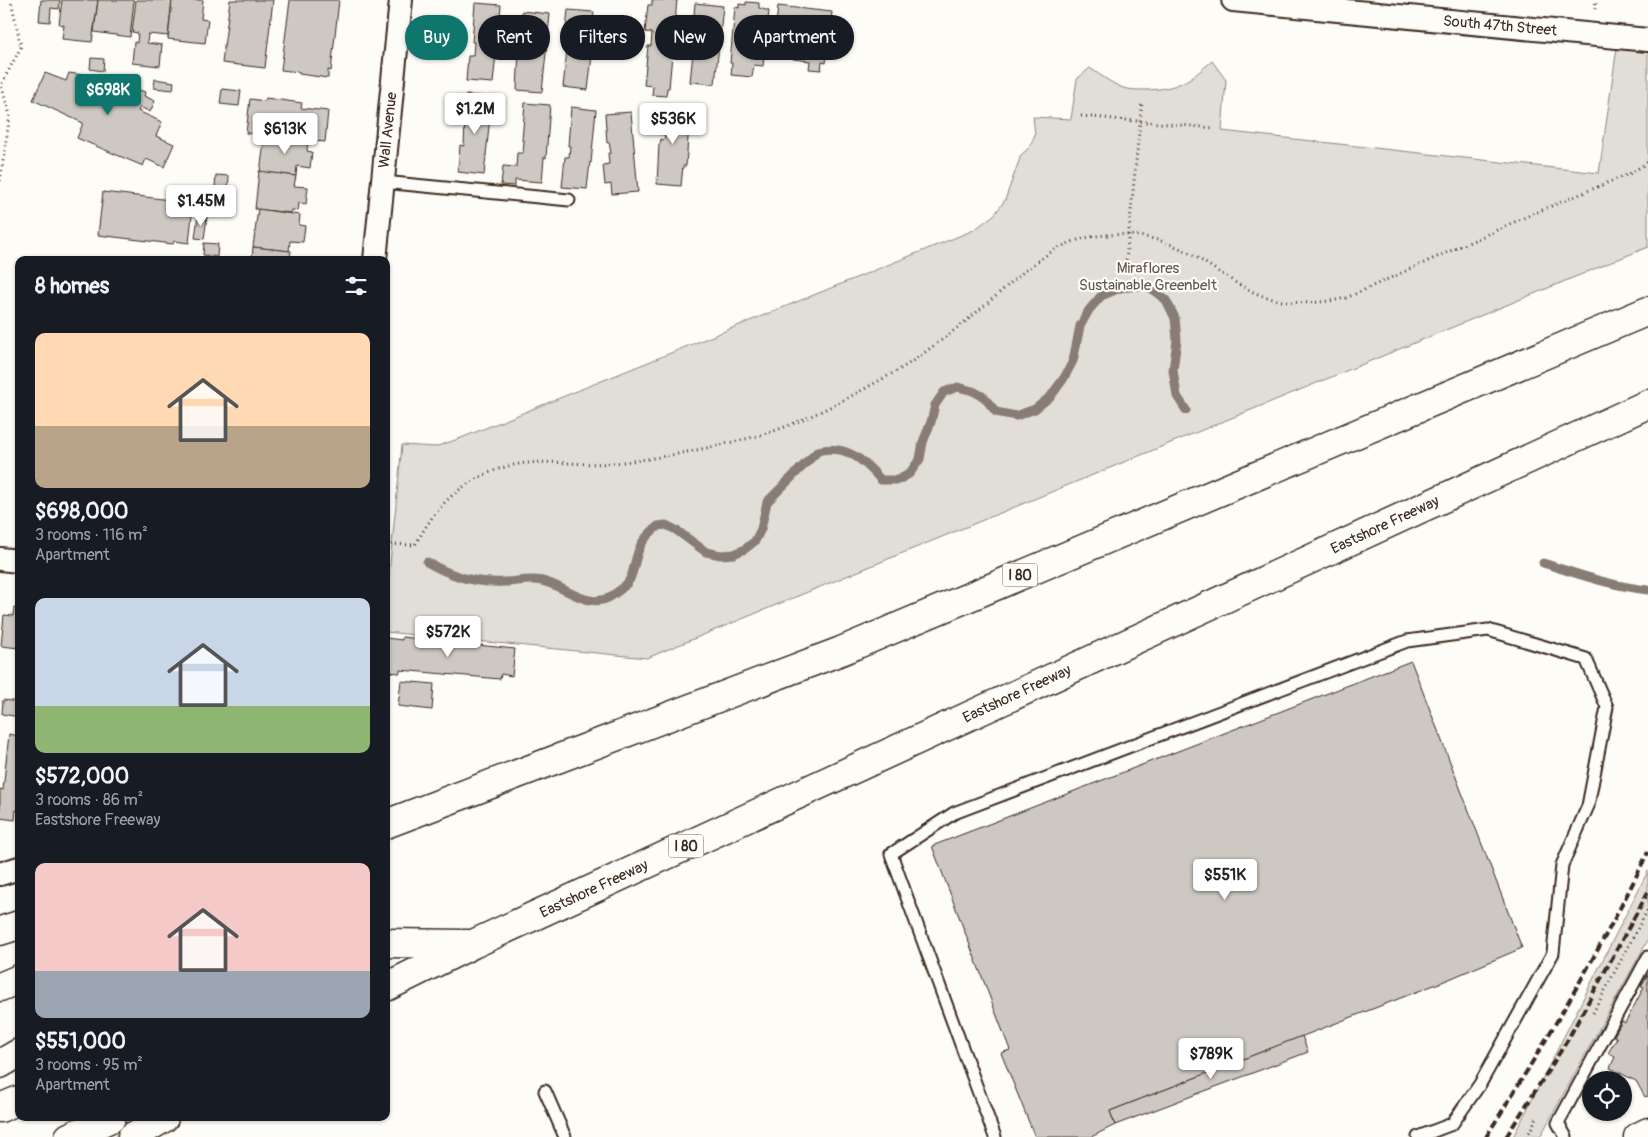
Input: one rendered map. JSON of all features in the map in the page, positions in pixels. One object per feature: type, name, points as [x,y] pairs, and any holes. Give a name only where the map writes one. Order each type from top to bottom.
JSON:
[{"type":"main road","name":"I 80","points":[[390,822],[841,651],[1648,311]]},
{"type":"main road","name":"Eastshore Freeway","points":[[390,985],[473,944],[1648,404]]},
{"type":"main road","points":[[0,931],[15,926]]},
{"type":"main road","points":[[390,943],[473,944]]},
{"type":"main road","points":[[0,987],[15,981]]},
{"type":"main road","points":[[0,1064],[15,1055]]},
{"type":"main road","points":[[0,1108],[15,1102]]},
{"type":"main road","points":[[69,1137],[104,1121]]},
{"type":"main road","points":[[132,1137],[159,1121]]},
{"type":"main road","points":[[1638,1137],[1648,1132]]},
{"type":"street","name":"Wall Avenue","points":[[375,256],[401,0]]},
{"type":"street","name":"South 47th Street","points":[[1233,0],[1648,40]]},
{"type":"street","points":[[0,559],[15,561]]},
{"type":"street","points":[[0,874],[15,869]]},
{"type":"lane","points":[[383,182],[569,200]]},
{"type":"lane","points":[[995,1137],[891,854],[954,813],[1407,641],[1488,630],[1586,660],[1607,707],[1588,806],[1562,865],[1553,953],[1480,1084],[1452,1124],[1418,1137]]},
{"type":"lane","points":[[1566,1137],[1558,1123],[1648,957]]},
{"type":"lane","points":[[545,1091],[565,1137]]},
{"type":"path","points":[[0,181],[10,115],[1,85],[21,47],[11,0]]},
{"type":"path","points":[[1126,260],[1142,102]]},
{"type":"path","points":[[1081,116],[1212,128]]},
{"type":"path","points":[[390,544],[415,545],[438,509],[463,487],[496,470],[527,462],[610,464],[666,457],[768,433],[804,419],[835,405],[910,363],[978,312],[1042,258],[1064,244],[1089,237],[1140,235],[1164,241],[1190,254],[1238,284],[1261,295],[1290,302],[1320,303],[1346,298],[1530,215],[1631,173],[1648,162]]},
{"type":"green space","name":"Miraflores Sustainable Greenbelt","points":[[1617,47],[1648,49],[1648,247],[647,658],[390,632],[390,564],[402,445],[435,447],[461,438],[974,230],[995,214],[1005,200],[1021,155],[1030,147],[1035,134],[1033,117],[1071,119],[1077,79],[1090,68],[1123,88],[1146,90],[1166,88],[1182,83],[1212,61],[1226,80],[1222,131],[1599,173]]},
{"type":"green space","points":[[1648,871],[1648,940],[1540,1137],[1513,1137]]},
{"type":"building","points":[[41,0],[60,0],[59,9],[51,8],[50,22],[39,21]]},
{"type":"building","points":[[62,0],[98,0],[92,42],[62,39],[64,25],[59,24]]},
{"type":"building","points":[[98,0],[134,0],[130,37],[94,32]]},
{"type":"building","points":[[136,0],[172,0],[168,36],[148,34],[147,43],[162,45],[160,66],[132,63],[134,42],[137,43],[138,33],[132,32]]},
{"type":"building","points":[[172,0],[203,0],[201,19],[208,20],[205,43],[168,39]]},
{"type":"building","points":[[230,0],[273,0],[265,68],[222,63]]},
{"type":"building","points":[[290,0],[339,0],[331,71],[328,70],[328,78],[281,70]]},
{"type":"building","points":[[652,0],[677,0],[676,15],[655,15],[655,60],[672,60],[669,88],[667,88],[666,96],[652,95],[653,86],[644,85],[648,46],[651,46],[652,33],[645,32],[648,5],[652,5]]},
{"type":"building","points":[[746,2],[759,3],[759,8],[769,11],[769,15],[734,15],[735,7],[739,8],[739,4],[746,5]]},
{"type":"building","points":[[475,3],[501,5],[500,15],[478,15],[478,60],[495,60],[493,83],[466,81],[468,56],[473,56],[474,42],[472,42]]},
{"type":"building","points":[[695,3],[723,6],[722,15],[694,15]]},
{"type":"building","points":[[778,6],[832,12],[832,15],[777,15]]},
{"type":"building","points":[[568,10],[594,12],[594,15],[567,15]]},
{"type":"building","points":[[522,11],[550,14],[550,15],[522,15]]},
{"type":"building","points":[[734,18],[734,60],[764,60],[763,66],[754,65],[752,77],[731,75],[732,63],[730,63]]},
{"type":"building","points":[[91,58],[104,59],[103,71],[90,69]]},
{"type":"building","points":[[518,60],[545,60],[542,92],[517,90]]},
{"type":"building","points":[[566,60],[591,60],[588,90],[563,87]]},
{"type":"building","points":[[692,60],[717,60],[715,84],[690,82]]},
{"type":"building","points":[[802,60],[826,60],[826,63],[822,62],[821,70],[809,69],[810,61]]},
{"type":"building","points":[[45,73],[66,81],[69,73],[119,80],[118,83],[145,92],[144,96],[155,101],[150,112],[140,107],[138,111],[162,122],[156,136],[174,144],[164,167],[146,159],[143,166],[77,138],[83,123],[33,100]]},
{"type":"building","points":[[155,79],[174,82],[173,90],[154,88]]},
{"type":"building","points":[[222,89],[241,91],[239,106],[220,104]]},
{"type":"building","points":[[466,95],[492,97],[484,175],[458,172],[460,145],[464,146]]},
{"type":"building","points":[[266,98],[302,103],[301,108],[328,111],[325,142],[246,133],[250,99],[265,101]]},
{"type":"building","points":[[525,103],[550,105],[542,182],[515,180],[515,186],[501,185],[503,166],[516,167],[517,153],[523,153]]},
{"type":"building","points":[[662,106],[690,109],[686,166],[683,166],[681,186],[657,184],[659,144],[661,139],[664,140],[665,134],[659,134]]},
{"type":"building","points":[[571,107],[596,110],[587,189],[562,187],[565,157],[569,157]]},
{"type":"building","points":[[631,112],[638,192],[612,194],[611,184],[605,185],[603,165],[609,164],[608,153],[611,153],[609,142],[607,143],[605,114]]},
{"type":"building","points":[[265,135],[308,140],[307,151],[312,152],[310,168],[297,166],[296,176],[260,172]]},
{"type":"building","points":[[259,171],[296,176],[294,186],[308,187],[306,204],[299,203],[298,211],[292,210],[291,213],[255,209]]},
{"type":"building","points":[[216,175],[229,176],[228,189],[215,187]]},
{"type":"building","points":[[210,191],[228,193],[226,207],[209,205]]},
{"type":"building","points":[[103,192],[179,201],[178,204],[193,206],[189,243],[174,241],[173,244],[98,235]]},
{"type":"building","points":[[258,209],[300,215],[299,225],[305,226],[303,242],[290,241],[289,251],[253,247]]},
{"type":"building","points":[[198,216],[207,217],[204,239],[195,238]]},
{"type":"building","points":[[204,243],[218,244],[217,256],[203,255]]},
{"type":"building","points":[[253,247],[291,251],[290,256],[252,256]]},
{"type":"building","points":[[14,608],[15,648],[1,646],[4,615],[13,616]]},
{"type":"building","points":[[402,637],[515,649],[512,676],[501,674],[500,679],[400,670],[400,673],[390,672],[390,638],[402,640]]},
{"type":"building","points":[[1411,661],[1522,948],[1447,980],[1110,1111],[1115,1125],[1091,1137],[1035,1137],[1001,1053],[1010,1050],[932,846]]},
{"type":"building","points":[[401,681],[434,684],[432,710],[398,706]]},
{"type":"building","points":[[3,700],[15,702],[15,716],[2,714]]},
{"type":"building","points":[[9,734],[15,735],[15,820],[0,818],[0,789],[3,790]]},
{"type":"building","points":[[1648,974],[1648,1096],[1645,1097],[1636,1081],[1632,1079],[1632,1071],[1616,1071],[1610,1068],[1615,1057],[1608,1053],[1617,1038],[1614,1036],[1622,1021],[1625,1023],[1644,987],[1641,986]]},
{"type":"building","points":[[1302,1036],[1308,1052],[1115,1125],[1110,1111]]},
{"type":"waterway","points":[[427,562],[454,575],[483,582],[542,581],[595,601],[613,595],[627,583],[632,575],[642,543],[658,526],[666,525],[676,530],[706,552],[721,555],[734,554],[745,549],[755,541],[761,529],[767,502],[818,451],[828,449],[846,452],[861,460],[881,480],[898,480],[909,474],[920,459],[923,442],[935,405],[944,392],[958,387],[973,391],[984,397],[996,412],[1016,416],[1035,409],[1051,396],[1064,378],[1073,361],[1080,326],[1089,310],[1101,296],[1120,288],[1146,285],[1166,300],[1175,318],[1177,340],[1173,370],[1177,396],[1186,410]]},
{"type":"waterway","points":[[1543,563],[1608,583],[1648,590]]},
{"type":"railway","points":[[1486,1137],[1591,961],[1648,852]]},
{"type":"railway","points":[[1506,1137],[1567,1041],[1648,892]]}]
